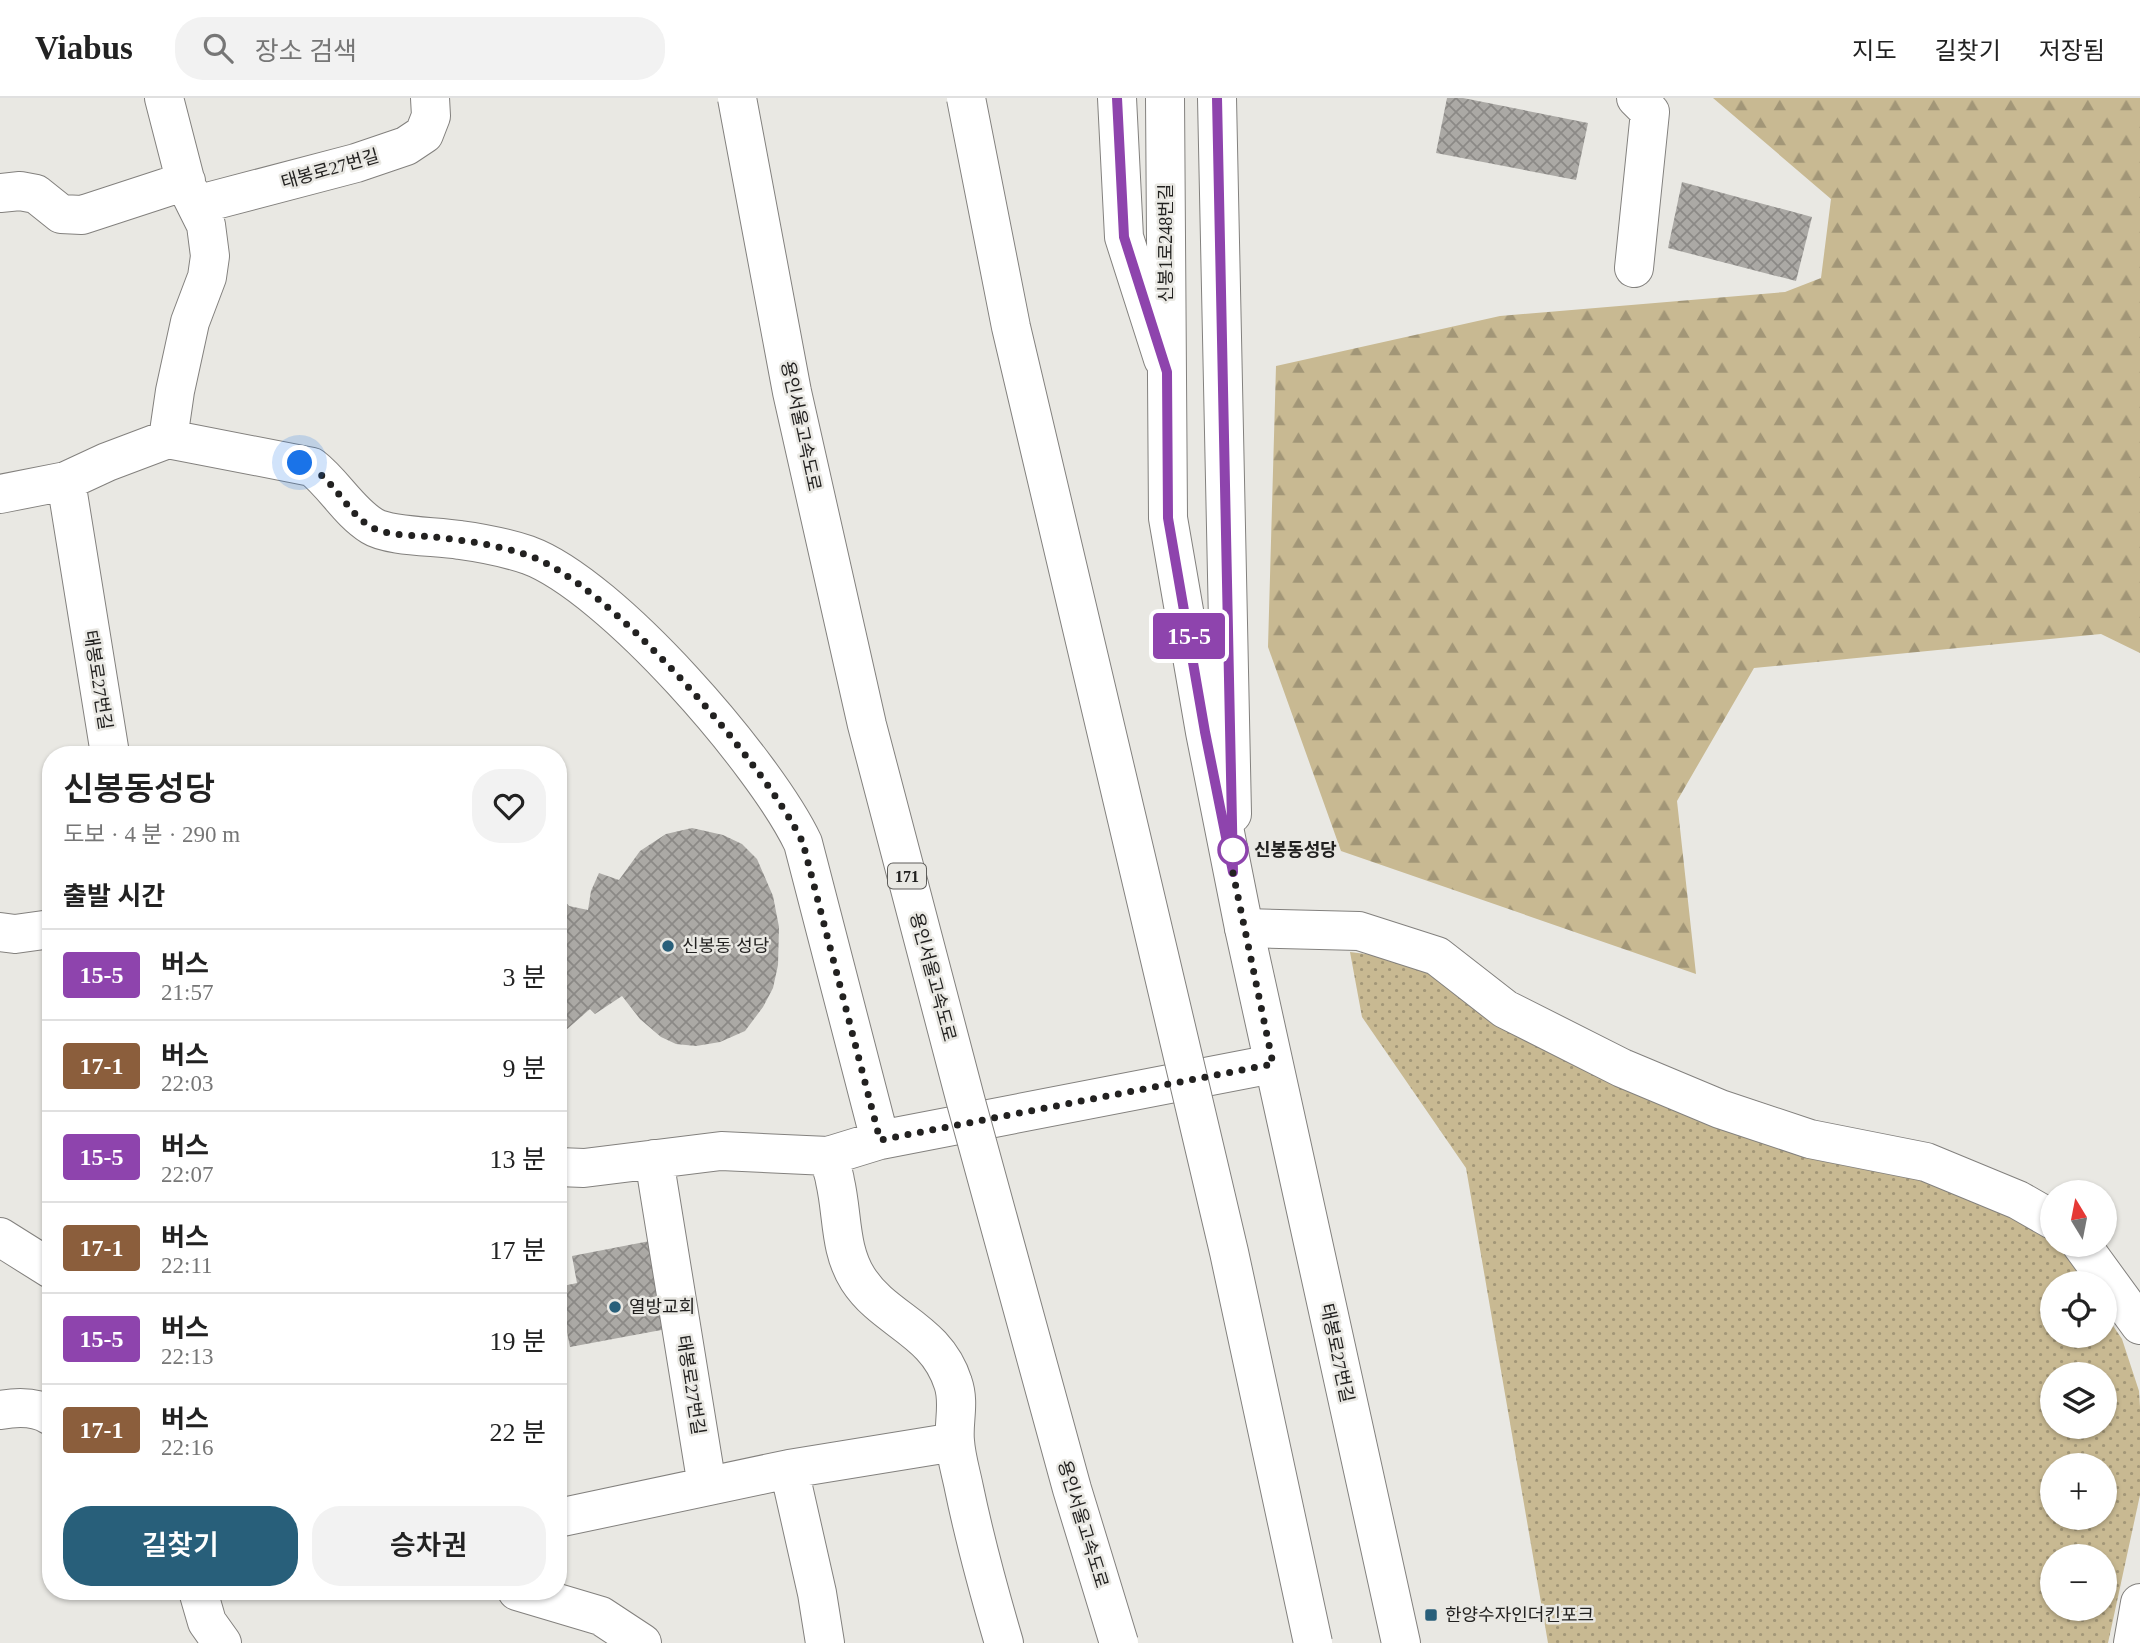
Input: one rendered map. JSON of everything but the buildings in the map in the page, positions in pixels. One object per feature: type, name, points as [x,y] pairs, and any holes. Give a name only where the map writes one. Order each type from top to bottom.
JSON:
[{"type":"main road","points":[[164,98],[191,193],[206,225],[210,256],[207,277],[190,322],[168,439]]},
{"type":"main road","name":"태봉로27번길","points":[[0,193],[20,191],[36,194],[61,214],[82,215],[356,163],[406,146],[424,134],[431,116],[430,98]]},
{"type":"main road","name":"용인서울고속도로","points":[[737,98],[792,392],[867,725],[1054,1423],[1119,1643]]},
{"type":"main road","points":[[966,98],[1011,327],[1229,1252],[1313,1643]]},
{"type":"main road","points":[[1117,98],[1124,237],[1167,372]]},
{"type":"main road","name":"신봉1로248번길","points":[[1165,98],[1168,518],[1205,732],[1244,928]]},
{"type":"main road","points":[[1217,98],[1233,872]]},
{"type":"main road","points":[[1633,268],[1650,112],[1636,98]]},
{"type":"main road","points":[[0,494],[66,481],[168,439],[312,467],[374,528],[462,540],[528,555],[569,577],[673,669],[740,750],[789,817],[803,843],[880,1140]]},
{"type":"main road","name":"태봉로27번길","points":[[66,481],[109,746]]},
{"type":"main road","points":[[1244,928],[1359,931],[1437,956],[1505,1009],[1622,1068],[1720,1110],[1810,1139],[1926,1162],[2018,1200],[2040,1213]]},
{"type":"main road","name":"태봉로27번길","points":[[1244,928],[1398,1643]]},
{"type":"main road","points":[[0,932],[15,934],[42,930]]},
{"type":"main road","points":[[567,1167],[584,1168],[721,1151],[828,1156],[880,1140],[1273,1064]]},
{"type":"main road","points":[[828,1156],[835,1180],[842,1238],[852,1268],[860,1282],[878,1300],[934,1346],[954,1385],[957,1408],[955,1442],[977,1552],[1004,1643]]},
{"type":"main road","name":"태봉로27번길","points":[[654,1159],[707,1486]]},
{"type":"main road","points":[[0,1237],[42,1263]]},
{"type":"main road","points":[[2090,1257],[2140,1325]]},
{"type":"main road","points":[[0,1410],[18,1407],[42,1411]]},
{"type":"main road","points":[[567,1516],[789,1469],[955,1442]]},
{"type":"main road","points":[[789,1469],[817,1593],[825,1643]]},
{"type":"main road","points":[[201,1600],[207,1622],[222,1643]]},
{"type":"main road","points":[[547,1600],[601,1616],[642,1643]]},
{"type":"main road","points":[[2133,1643],[2140,1603]]},
{"type":"green space","points":[[1713,98],[2140,98],[2140,653],[2101,634],[1754,668],[1677,801],[1696,974],[1341,851],[1268,647],[1276,366],[1500,316],[1785,292],[1821,278],[1831,199]]},
{"type":"green space","points":[[1350,952],[1436,963],[1849,1150],[2040,1230],[2040,1257],[2068,1257],[2077,1271],[2040,1271],[2040,1348],[2117,1348],[2117,1332],[2122,1339],[2139,1391],[2140,1495],[2117,1601],[2117,1544],[2040,1544],[2040,1621],[2113,1621],[2108,1643],[1548,1643],[1466,1168],[1362,1017]]},
{"type":"bus line","name":"15-5","points":[[1117,98],[1124,237],[1167,372],[1168,518],[1205,732],[1233,872],[1217,98]]},
{"type":"place","name":"신봉동성당","points":[[1233,850]]},
{"type":"place","name":"신봉동 성당","points":[[668,946]]},
{"type":"place","name":"열방교회","points":[[615,1307]]},
{"type":"place","name":"한양수자인더킨포크","points":[[1431,1615]]},
{"type":"route","points":[[300,463],[321,474],[360,517],[374,528],[462,540],[528,555],[569,577],[673,669],[740,750],[783,808],[803,843],[880,1140],[1273,1064],[1228,849],[1233,850]]}]
